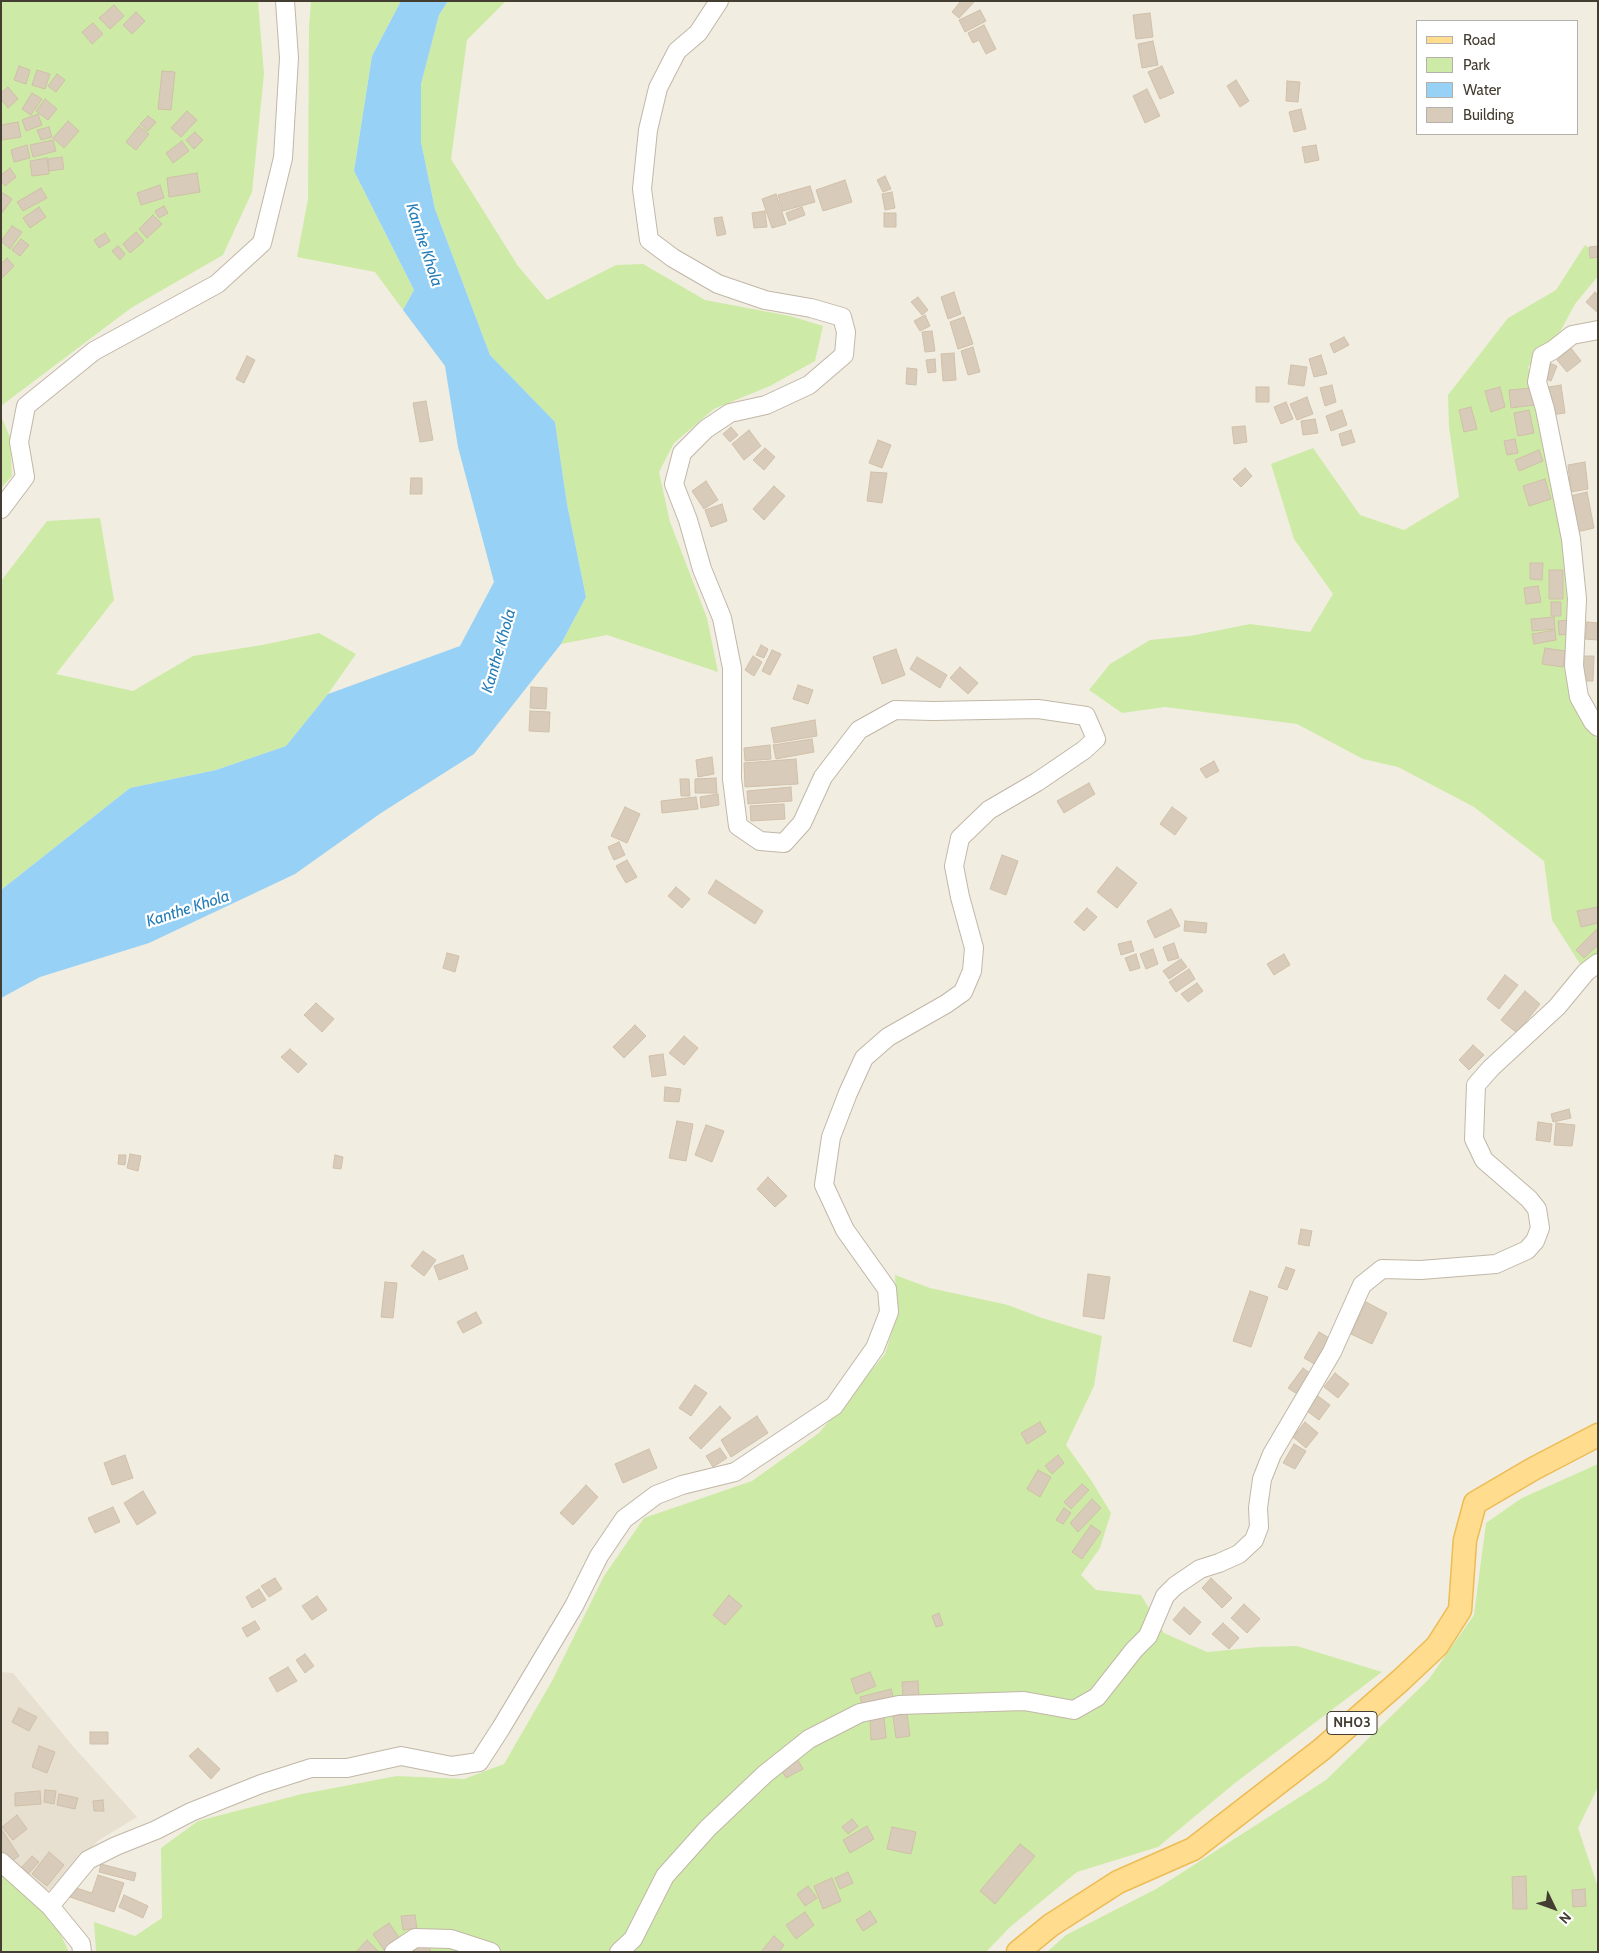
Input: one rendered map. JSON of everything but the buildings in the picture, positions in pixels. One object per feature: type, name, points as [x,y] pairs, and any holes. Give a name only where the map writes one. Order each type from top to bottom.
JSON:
[{"type":"main road","name":"NH03","points":[[1018,1952],[1051,1925],[1118,1882],[1193,1849],[1321,1750],[1401,1680],[1436,1646],[1460,1610],[1465,1540],[1474,1503],[1532,1469],[1598,1435]]},
{"type":"street","points":[[1,509],[25,477],[19,442],[26,406],[94,351],[217,284],[262,243],[283,158],[289,58],[285,1]]},
{"type":"street","points":[[50,1906],[88,1860],[116,1846],[156,1830],[191,1812],[261,1784],[311,1768],[347,1768],[401,1756],[452,1766],[479,1762],[502,1728],[574,1606],[599,1556],[624,1519],[656,1495],[682,1485],[735,1472],[834,1406],[875,1348],[889,1312],[887,1289],[845,1230],[824,1185],[831,1137],[848,1093],[864,1058],[888,1037],[946,1004],[963,992],[972,970],[974,948],[960,897],[954,866],[960,838],[989,810],[1036,782],[1084,750],[1096,739],[1086,716],[1038,709],[895,710],[859,730],[823,777],[802,823],[784,843],[760,841],[738,826],[732,779],[732,668],[722,618],[702,570],[688,520],[674,484],[682,453],[706,429],[730,413],[766,406],[809,385],[844,355],[846,332],[842,317],[811,308],[764,300],[718,284],[672,258],[649,240],[642,188],[648,130],[658,88],[677,51],[698,33],[719,1]]},
{"type":"street","points":[[1598,330],[1572,335],[1554,350],[1542,356],[1537,382],[1545,409],[1572,539],[1577,599],[1574,666],[1579,697],[1593,722],[1598,727]]},
{"type":"street","points":[[619,1952],[633,1939],[665,1876],[708,1828],[765,1774],[809,1739],[860,1713],[899,1706],[1024,1701],[1074,1710],[1098,1697],[1134,1650],[1148,1636],[1165,1596],[1175,1586],[1200,1569],[1220,1563],[1238,1554],[1254,1540],[1259,1527],[1258,1508],[1262,1479],[1272,1454],[1332,1352],[1362,1285],[1382,1269],[1421,1270],[1496,1264],[1527,1250],[1536,1241],[1540,1228],[1537,1209],[1529,1199],[1484,1160],[1474,1138],[1476,1085],[1491,1068],[1557,1006],[1586,972],[1598,963]]},
{"type":"street","points":[[1,1862],[50,1906],[81,1944],[82,1952]]},
{"type":"street","points":[[394,1952],[415,1938],[451,1939],[491,1952]]},
{"type":"shaded area","points":[[1,1672],[13,1673],[71,1744],[137,1817],[99,1840],[69,1870],[53,1891],[38,1886],[1,1859]]},
{"type":"green space","points":[[1,1],[258,1],[264,74],[252,192],[223,255],[131,308],[1,406]]},
{"type":"green space","points":[[311,1],[401,1],[372,56],[354,171],[414,290],[403,310],[375,272],[297,257],[308,199],[309,27]]},
{"type":"green space","points":[[448,1],[506,1],[467,40],[451,159],[518,266],[547,300],[616,265],[643,264],[705,300],[790,316],[823,326],[815,361],[770,386],[714,409],[674,443],[659,472],[670,522],[707,618],[718,672],[607,635],[561,644],[586,597],[567,504],[555,422],[490,355],[435,209],[421,142],[421,84],[439,15]]},
{"type":"green space","points":[[1585,245],[1598,256],[1598,276],[1575,304],[1561,330],[1528,367],[1538,397],[1564,535],[1576,710],[1598,740],[1598,954],[1582,967],[1552,920],[1544,861],[1474,807],[1398,767],[1363,759],[1297,724],[1165,707],[1122,713],[1089,690],[1110,664],[1150,640],[1190,636],[1250,624],[1310,632],[1333,594],[1294,539],[1271,464],[1313,448],[1360,515],[1404,530],[1459,497],[1449,427],[1448,395],[1508,318],[1556,290]]},
{"type":"green space","points":[[1,416],[10,437],[12,476],[1,488]]},
{"type":"green space","points":[[100,518],[114,600],[56,674],[133,691],[193,656],[262,645],[319,633],[356,654],[328,694],[286,746],[216,770],[130,788],[1,890],[1,581],[47,521]]},
{"type":"green space","points":[[895,1275],[930,1288],[1008,1305],[1042,1318],[1102,1336],[1094,1386],[1066,1445],[1091,1480],[1111,1513],[1100,1548],[1081,1575],[1096,1590],[1141,1595],[1164,1633],[1207,1652],[1259,1647],[1297,1646],[1382,1672],[1235,1783],[1158,1847],[1077,1872],[1010,1927],[986,1952],[96,1952],[94,1922],[135,1936],[162,1918],[161,1848],[198,1821],[302,1794],[397,1776],[464,1779],[504,1764],[552,1681],[604,1576],[644,1518],[752,1481],[819,1433],[885,1354],[897,1314]]},
{"type":"green space","points":[[1598,1464],[1598,1787],[1578,1828],[1598,1887],[1598,1952],[1047,1952],[1066,1935],[1158,1888],[1326,1780],[1429,1679],[1474,1615],[1486,1523],[1522,1498]]},
{"type":"green space","points":[[1,1859],[38,1886],[69,1952],[1,1952]]},
{"type":"water","name":"Kanthe Khola","points":[[401,1],[448,1],[439,15],[421,84],[421,142],[435,209],[490,355],[555,422],[567,504],[586,597],[561,644],[474,754],[381,813],[295,874],[149,943],[40,977],[1,998],[1,890],[130,788],[216,770],[286,746],[328,694],[460,646],[494,582],[458,447],[445,366],[403,310],[414,290],[354,171],[372,56]]}]
